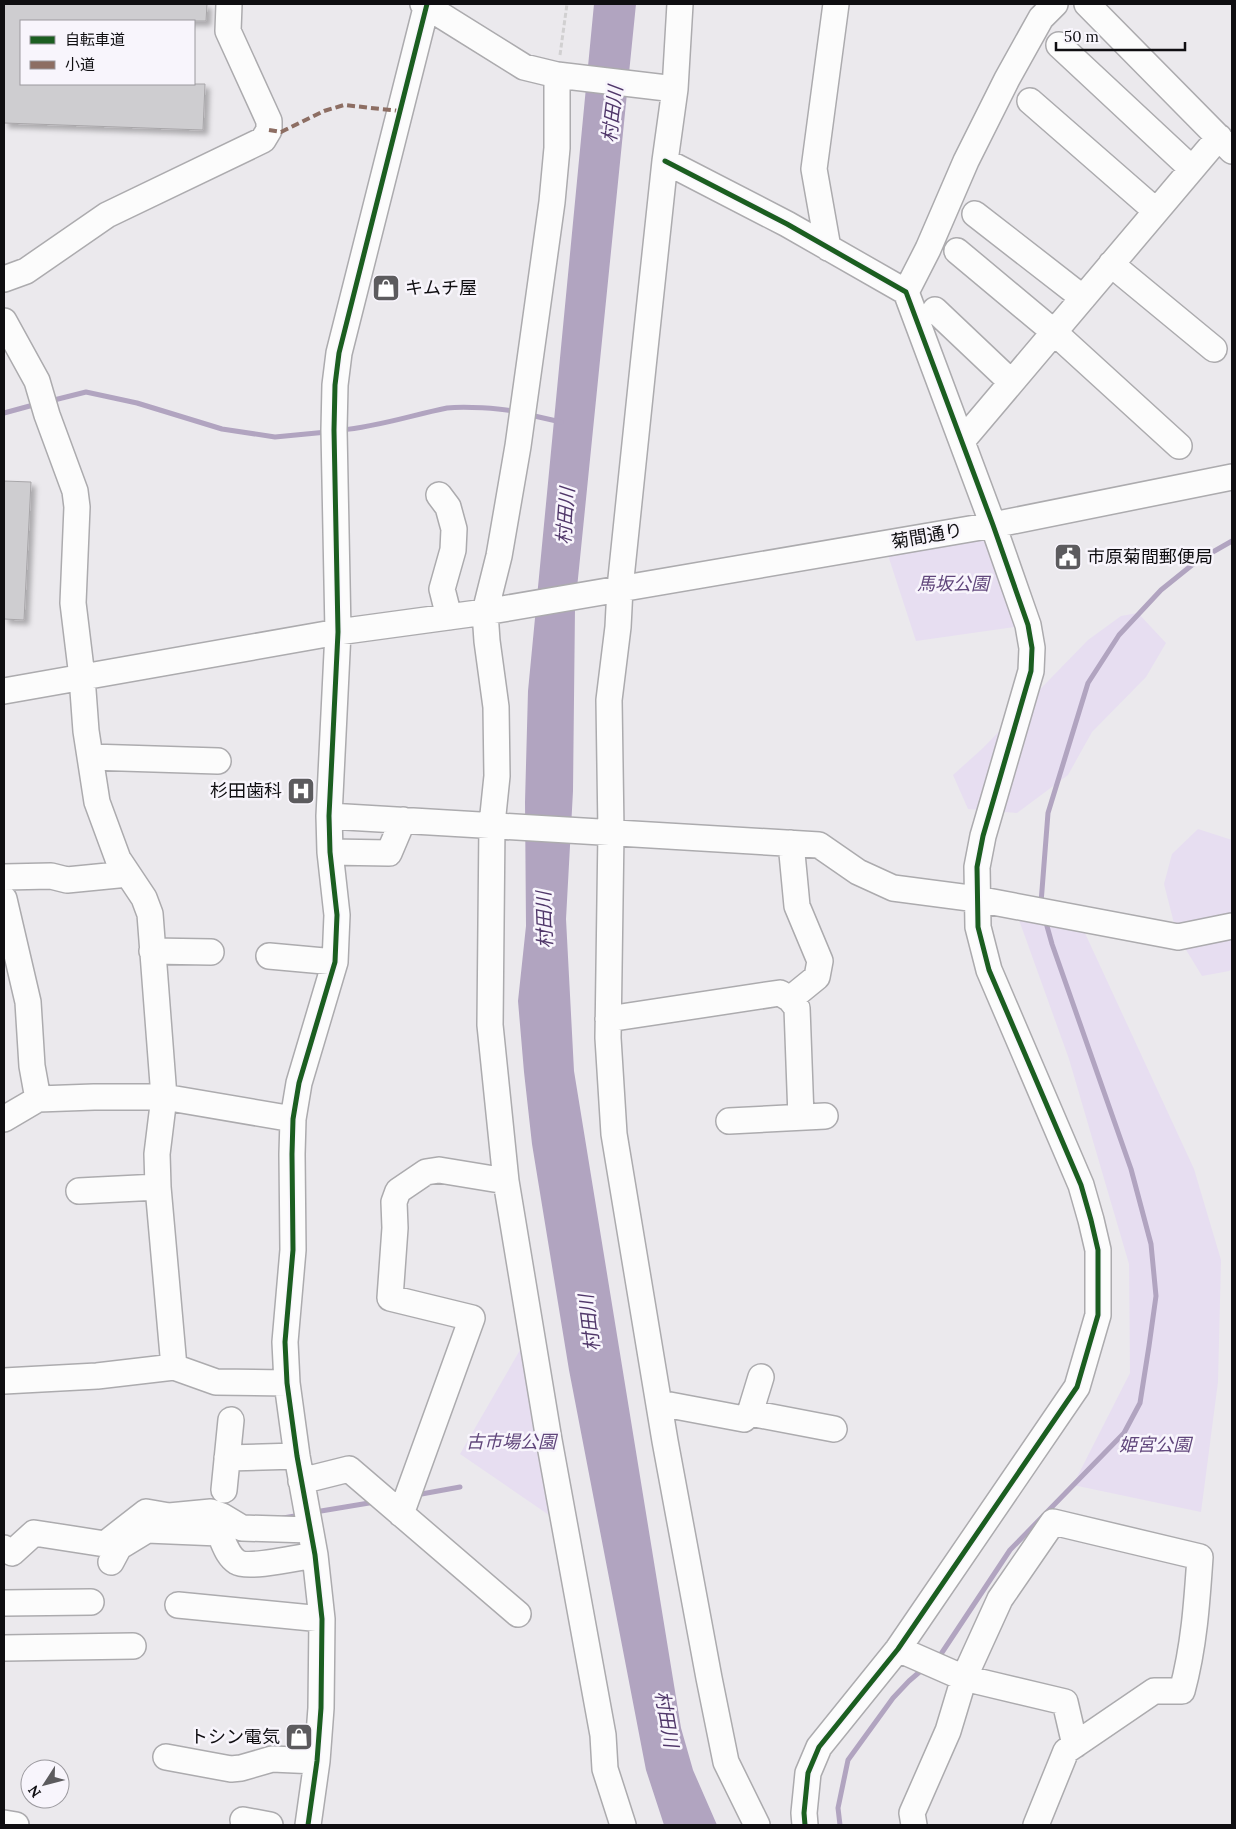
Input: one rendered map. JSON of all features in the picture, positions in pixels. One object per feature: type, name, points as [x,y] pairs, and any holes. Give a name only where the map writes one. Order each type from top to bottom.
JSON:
[{"type":"street","points":[[4,279],[26,270],[108,215],[263,140],[269,130],[269,121],[228,31],[229,4]]},
{"type":"street","points":[[680,4],[675,89],[665,161],[609,700],[611,831],[608,1038],[614,1134],[659,1403],[726,1762],[757,1825]]},
{"type":"street","points":[[828,248],[814,169],[836,4]]},
{"type":"street","points":[[906,292],[928,249],[966,161],[1007,79],[1041,18],[1055,4]]},
{"type":"street","points":[[962,441],[1192,169],[1226,144],[1087,4]]},
{"type":"street","points":[[308,1825],[317,1761],[321,1708],[322,1620],[315,1555],[301,1481],[287,1382],[285,1342],[294,1250],[293,1119],[299,1083],[335,962],[337,915],[330,852],[329,816],[338,632],[334,430],[335,385],[339,353],[426,5],[524,67],[557,75],[675,89]]},
{"type":"street","points":[[1059,45],[1192,169]]},
{"type":"street","points":[[557,75],[556,148],[552,202],[516,455],[499,556],[486,612],[487,641],[496,707],[497,776],[492,824],[490,1025],[506,1181],[548,1431],[603,1735],[605,1769],[623,1825]]},
{"type":"street","points":[[1030,101],[1156,211]]},
{"type":"street","points":[[665,161],[787,224],[906,292],[993,525],[1028,625],[1032,648],[1031,671],[983,836],[977,867],[978,927],[989,970],[1081,1185],[1098,1250],[1098,1315],[1077,1387],[898,1649],[819,1747],[808,1774],[804,1813],[805,1825]]},
{"type":"street","points":[[975,214],[1082,298]]},
{"type":"street","points":[[957,251],[1054,332],[1179,446]]},
{"type":"street","points":[[1111,264],[1214,350]]},
{"type":"street","points":[[935,310],[1011,382]]},
{"type":"street","points":[[4,321],[37,381],[47,415],[75,491],[77,507],[73,603],[86,731],[97,802],[118,859],[144,898],[150,914],[164,1097],[157,1154],[158,1187],[174,1367]]},
{"type":"street","name":"菊間通り","points":[[4,691],[338,632],[486,612],[993,525],[1231,479]]},
{"type":"street","points":[[439,495],[448,507],[454,528],[453,550],[442,589],[449,617]]},
{"type":"street","points":[[90,757],[218,761]]},
{"type":"street","points":[[329,816],[611,831],[819,845],[858,872],[893,888],[977,899],[1178,937],[1232,926]]},
{"type":"street","points":[[330,852],[389,853],[403,820]]},
{"type":"street","points":[[790,999],[817,977],[820,961],[797,906],[791,844]]},
{"type":"street","points":[[4,877],[51,876],[67,880],[128,874]]},
{"type":"street","points":[[4,899],[28,1002],[32,1066],[38,1099]]},
{"type":"street","points":[[152,951],[211,952]]},
{"type":"street","points":[[269,956],[335,962]]},
{"type":"street","points":[[608,1019],[780,993],[790,999],[797,1008],[813,1117],[729,1121]]},
{"type":"street","points":[[4,1119],[38,1099],[164,1097],[293,1119]]},
{"type":"street","points":[[401,1514],[472,1318],[390,1298],[395,1228],[394,1202],[398,1191],[426,1172],[439,1170],[506,1181]]},
{"type":"street","points":[[80,1191],[158,1187]]},
{"type":"street","points":[[4,1380],[97,1376],[174,1367],[216,1382],[287,1382]]},
{"type":"street","points":[[659,1403],[744,1419],[750,1413],[761,1377]]},
{"type":"street","points":[[750,1413],[834,1429]]},
{"type":"street","points":[[224,1490],[231,1420]]},
{"type":"street","points":[[227,1458],[297,1456]]},
{"type":"street","points":[[301,1481],[349,1469],[518,1614]]},
{"type":"street","points":[[4,1548],[12,1553],[34,1533],[105,1544],[146,1512],[169,1516],[211,1512],[242,1528],[310,1530]]},
{"type":"street","points":[[914,1825],[912,1813],[948,1731],[964,1678],[1000,1599],[1053,1522],[1200,1557],[1192,1646],[1182,1691],[1154,1691],[1066,1752],[1036,1825]]},
{"type":"street","points":[[110,1562],[119,1547],[147,1530],[219,1533],[229,1554],[238,1563],[249,1565],[315,1555]]},
{"type":"street","points":[[4,1603],[91,1602]]},
{"type":"street","points":[[178,1604],[322,1620]]},
{"type":"street","points":[[4,1648],[133,1646]]},
{"type":"street","points":[[898,1649],[964,1678],[1065,1702],[1075,1746]]},
{"type":"street","points":[[166,1757],[231,1769],[272,1760],[317,1761]]},
{"type":"street","points":[[243,1820],[270,1825]]},
{"type":"street","points":[[4,1823],[16,1825]]},
{"type":"path","points":[[557,75],[567,4]]},
{"type":"green space","name":"馬坂公園","points":[[993,525],[1028,625],[916,641],[884,543]]},
{"type":"green space","points":[[1138,613],[1166,643],[1146,677],[1092,732],[1068,775],[1017,813],[968,809],[953,775],[983,748],[1088,640],[1121,616]]},
{"type":"green space","points":[[1198,829],[1232,840],[1232,969],[1202,976],[1177,935],[1164,884],[1172,854]]},
{"type":"green space","name":"姫宮公園","points":[[1014,906],[1078,918],[1194,1169],[1221,1260],[1218,1382],[1201,1512],[1073,1485],[1130,1373],[1129,1264],[1069,1059]]},
{"type":"green space","name":"古市場公園","points":[[531,1331],[565,1526],[460,1454]]},
{"type":"water","name":"村田川","points":[[594,4],[636,4],[575,608],[573,791],[566,919],[574,1071],[681,1728],[693,1770],[717,1825],[664,1825],[646,1770],[569,1370],[532,1144],[518,1001],[526,926],[525,802],[528,691]]},
{"type":"building","points":[[4,4],[207,4],[206,21],[20,20],[20,85],[205,84],[203,130],[4,123]]},
{"type":"building","points":[[4,481],[31,482],[24,620],[4,619]]},
{"type":"waterway","points":[[50,401],[86,392],[137,403],[222,429],[275,437],[327,432]]},
{"type":"waterway","points":[[4,413],[37,404]]},
{"type":"waterway","points":[[341,430],[381,424],[447,408],[502,409],[517,412]]},
{"type":"waterway","points":[[530,415],[561,422]]},
{"type":"waterway","points":[[1041,903],[1048,813],[1088,683],[1119,635],[1161,590],[1197,561],[1232,541]]},
{"type":"waterway","points":[[935,1658],[941,1654],[1010,1550],[1124,1433],[1140,1403],[1149,1346],[1156,1296],[1151,1244],[1131,1169],[1052,944],[1045,919]]},
{"type":"waterway","points":[[416,1495],[460,1487]]},
{"type":"waterway","points":[[315,1512],[375,1502]]},
{"type":"waterway","points":[[283,1518],[301,1515]]},
{"type":"waterway","points":[[840,1825],[838,1808],[848,1760],[893,1698],[923,1669]]},
{"type":"marked path","points":[[269,130],[281,132],[324,111],[344,105],[400,111]]},
{"type":"cycle path","points":[[308,1825],[317,1761],[321,1708],[322,1619],[315,1555],[297,1456],[287,1383],[285,1342],[293,1250],[293,1119],[299,1083],[335,962],[337,915],[330,852],[329,816],[338,632],[334,430],[335,385],[339,353],[427,4]]},
{"type":"cycle path","points":[[665,161],[787,224],[906,292],[993,525],[1028,625],[1032,648],[1031,671],[983,836],[977,867],[978,927],[989,970],[1081,1185],[1098,1250],[1098,1315],[1077,1387],[898,1649],[819,1747],[808,1773],[804,1813],[805,1825]]},
{"type":"place","name":"キムチ屋","points":[[386,288]]},
{"type":"place","name":"市原菊間郵便局","points":[[1068,557]]},
{"type":"place","name":"杉田歯科","points":[[301,791]]},
{"type":"place","name":"トシン電気","points":[[299,1737]]}]
